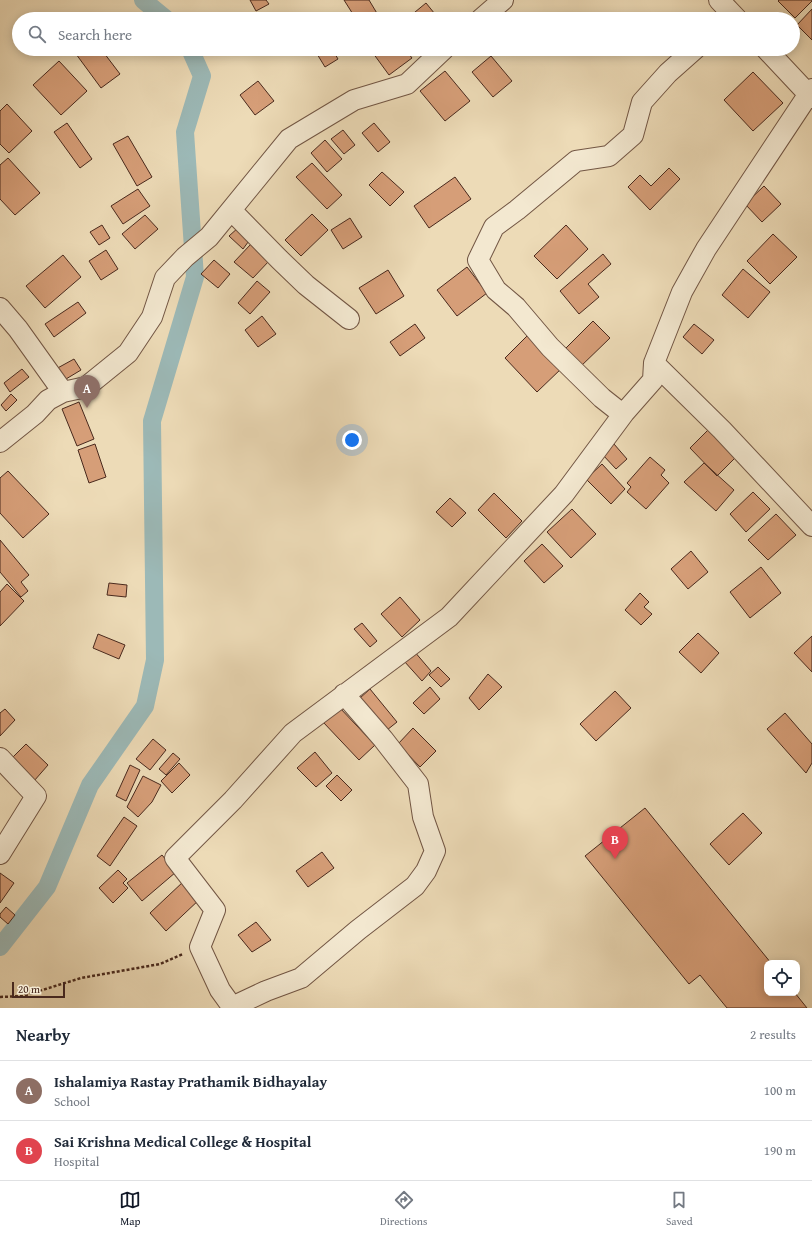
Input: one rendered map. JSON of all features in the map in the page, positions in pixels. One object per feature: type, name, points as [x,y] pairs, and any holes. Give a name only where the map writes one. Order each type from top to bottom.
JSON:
[{"type":"street","points":[[489,12],[503,0]]},
{"type":"street","points":[[0,442],[34,414],[48,400],[63,392],[86,387],[128,353],[152,318],[165,278],[185,257],[209,237],[289,139],[354,100],[407,84],[437,56]]},
{"type":"street","points":[[624,413],[621,413],[602,398],[550,347],[516,307],[496,290],[478,260],[494,227],[517,210],[576,160],[609,156],[633,135],[642,102],[668,72],[687,56]]},
{"type":"street","points":[[344,694],[383,739],[418,784],[423,818],[435,851],[426,871],[416,886],[358,930],[300,978],[266,991],[232,1007],[220,990],[200,947],[215,910],[175,858],[233,800],[293,733],[344,694],[449,617],[564,494],[624,413],[653,380],[654,362],[682,292],[706,249],[811,94],[773,56]]},
{"type":"street","points":[[231,210],[300,280],[349,319]]},
{"type":"street","points":[[0,308],[18,329],[63,392]]},
{"type":"street","points":[[654,362],[722,430],[812,526]]},
{"type":"street","points":[[0,758],[36,796],[0,854]]},
{"type":"path","points":[[0,998],[23,996],[81,978],[160,964],[200,947]]},
{"type":"building","points":[[250,0],[266,0],[269,4],[256,11]]},
{"type":"building","points":[[344,0],[369,0],[376,12],[352,12]]},
{"type":"building","points":[[812,0],[800,13],[789,12],[778,1]]},
{"type":"building","points":[[426,3],[433,12],[415,12]]},
{"type":"building","points":[[812,9],[812,40],[800,28],[800,22]]},
{"type":"building","points":[[77,56],[106,56],[120,74],[101,88]]},
{"type":"building","points":[[318,56],[336,56],[338,59],[325,67]]},
{"type":"building","points":[[375,56],[410,56],[412,58],[389,75]]},
{"type":"building","points":[[491,56],[512,81],[493,97],[472,72]]},
{"type":"building","points":[[59,61],[87,91],[61,115],[33,85]]},
{"type":"building","points":[[445,71],[470,101],[445,121],[420,91]]},
{"type":"building","points":[[753,72],[783,103],[753,131],[724,100]]},
{"type":"building","points":[[258,81],[274,101],[255,115],[240,95]]},
{"type":"building","points":[[7,104],[32,131],[9,153],[0,144],[0,111]]},
{"type":"building","points":[[67,123],[92,159],[80,168],[54,132]]},
{"type":"building","points":[[374,123],[390,142],[378,152],[362,133]]},
{"type":"building","points":[[343,130],[355,145],[344,154],[331,139]]},
{"type":"building","points":[[128,136],[152,177],[137,186],[113,144]]},
{"type":"building","points":[[325,140],[342,159],[327,172],[311,153]]},
{"type":"building","points":[[8,158],[40,193],[15,215],[0,199],[0,165]]},
{"type":"building","points":[[312,163],[342,195],[327,209],[296,177]]},
{"type":"building","points":[[669,168],[680,179],[650,210],[628,187],[640,175],[651,186]]},
{"type":"building","points":[[382,172],[404,192],[390,206],[369,185]]},
{"type":"building","points":[[455,177],[471,199],[429,228],[414,206]]},
{"type":"building","points":[[764,186],[781,204],[762,222],[745,204]]},
{"type":"building","points":[[138,189],[150,206],[123,224],[111,206]]},
{"type":"building","points":[[312,214],[328,230],[301,256],[285,240]]},
{"type":"building","points":[[145,215],[158,229],[135,249],[122,234]]},
{"type":"building","points":[[350,218],[362,237],[343,249],[331,230]]},
{"type":"building","points":[[102,225],[110,238],[99,245],[90,232]]},
{"type":"building","points":[[566,225],[588,249],[557,279],[534,256]]},
{"type":"building","points":[[239,227],[251,238],[243,249],[229,236]]},
{"type":"building","points":[[773,234],[797,257],[770,284],[747,261]]},
{"type":"building","points":[[251,244],[269,261],[253,278],[234,262]]},
{"type":"building","points":[[106,250],[118,269],[101,280],[89,261]]},
{"type":"building","points":[[603,254],[611,264],[588,284],[599,297],[579,314],[560,291]]},
{"type":"building","points":[[63,255],[81,277],[45,308],[26,286]]},
{"type":"building","points":[[214,260],[230,274],[218,288],[201,274]]},
{"type":"building","points":[[467,267],[487,293],[457,316],[437,290]]},
{"type":"building","points":[[743,269],[770,292],[748,318],[722,295]]},
{"type":"building","points":[[388,270],[404,296],[376,314],[359,288]]},
{"type":"building","points":[[257,281],[270,292],[250,314],[238,303]]},
{"type":"building","points":[[78,302],[86,313],[54,337],[45,324]]},
{"type":"building","points":[[262,316],[276,334],[258,347],[245,330]]},
{"type":"building","points":[[593,321],[610,338],[579,368],[563,351]]},
{"type":"building","points":[[415,324],[425,338],[400,356],[390,342]]},
{"type":"building","points":[[694,324],[714,340],[702,354],[683,337]]},
{"type":"building","points":[[530,333],[563,367],[537,392],[505,358]]},
{"type":"building","points":[[74,359],[81,370],[61,382],[54,370]]},
{"type":"building","points":[[22,369],[29,377],[10,392],[4,383]]},
{"type":"building","points":[[11,394],[17,400],[6,411],[1,405]]},
{"type":"building","points":[[79,402],[94,439],[77,446],[62,409]]},
{"type":"building","points":[[711,427],[738,455],[717,476],[690,448]]},
{"type":"building","points":[[95,444],[106,477],[89,483],[78,450]]},
{"type":"building","points":[[614,444],[627,459],[616,469],[602,454]]},
{"type":"building","points":[[650,457],[665,470],[661,475],[669,483],[646,509],[627,492],[631,487],[627,483]]},
{"type":"building","points":[[704,463],[734,490],[716,511],[684,482]]},
{"type":"building","points":[[602,464],[625,489],[611,504],[586,479]]},
{"type":"building","points":[[8,471],[49,514],[23,538],[0,513],[0,478]]},
{"type":"building","points":[[753,492],[770,509],[746,532],[730,514]]},
{"type":"building","points":[[494,493],[522,521],[506,538],[478,510]]},
{"type":"building","points":[[450,498],[466,513],[452,527],[436,512]]},
{"type":"building","points":[[572,509],[596,534],[571,558],[547,532]]},
{"type":"building","points":[[776,514],[796,535],[768,560],[748,540]]},
{"type":"building","points":[[0,540],[29,575],[21,582],[28,591],[21,597],[0,572]]},
{"type":"building","points":[[542,544],[563,566],[544,583],[524,561]]},
{"type":"building","points":[[691,551],[708,572],[688,589],[671,569]]},
{"type":"building","points":[[761,567],[781,593],[750,618],[730,592]]},
{"type":"building","points":[[109,583],[127,585],[126,597],[107,595]]},
{"type":"building","points":[[7,584],[24,601],[0,626],[0,592]]},
{"type":"building","points":[[640,593],[649,602],[644,607],[652,614],[641,625],[625,610]]},
{"type":"building","points":[[400,597],[420,620],[402,637],[381,614]]},
{"type":"building","points":[[362,623],[377,641],[370,647],[354,629]]},
{"type":"building","points":[[698,633],[719,653],[701,673],[679,652]]},
{"type":"building","points":[[98,634],[125,645],[119,659],[93,648]]},
{"type":"building","points":[[812,636],[812,672],[794,653]]},
{"type":"building","points":[[414,651],[431,671],[422,681],[404,661]]},
{"type":"building","points":[[438,667],[450,679],[441,687],[429,675]]},
{"type":"building","points":[[488,674],[502,687],[479,710],[469,698]]},
{"type":"building","points":[[430,687],[440,699],[424,714],[413,703]]},
{"type":"building","points":[[370,689],[397,722],[387,730],[360,698]]},
{"type":"building","points":[[615,691],[631,708],[596,741],[580,724]]},
{"type":"building","points":[[339,707],[375,745],[359,760],[323,722]]},
{"type":"building","points":[[5,709],[15,720],[0,736],[0,713]]},
{"type":"building","points":[[785,713],[812,744],[812,763],[806,773],[767,729]]},
{"type":"building","points":[[413,728],[436,751],[420,767],[398,744]]},
{"type":"building","points":[[153,739],[166,750],[150,770],[136,759]]},
{"type":"building","points":[[26,744],[48,765],[34,781],[11,759]]},
{"type":"building","points":[[315,752],[332,773],[316,787],[297,768]]},
{"type":"building","points":[[173,753],[180,759],[166,775],[159,769]]},
{"type":"building","points":[[179,763],[190,775],[172,793],[161,781]]},
{"type":"building","points":[[130,765],[140,770],[126,801],[116,796]]},
{"type":"building","points":[[337,775],[352,790],[341,801],[326,786]]},
{"type":"building","points":[[143,776],[161,785],[152,802],[138,817],[127,807]]},
{"type":"building","points":[[645,808],[769,960],[764,960],[764,996],[797,996],[807,1008],[727,1008],[700,975],[689,984],[585,856]]},
{"type":"building","points":[[743,813],[762,833],[729,865],[710,844]]},
{"type":"building","points":[[124,817],[137,826],[110,866],[97,856]]},
{"type":"building","points":[[322,852],[334,868],[308,887],[296,871]]},
{"type":"building","points":[[162,855],[176,872],[142,901],[127,883]]},
{"type":"building","points":[[118,870],[127,879],[123,883],[128,888],[113,903],[99,888]]},
{"type":"building","points":[[0,873],[14,883],[0,903]]},
{"type":"building","points":[[184,881],[201,898],[166,931],[150,913]]},
{"type":"building","points":[[6,907],[15,915],[8,924],[0,917],[0,914]]},
{"type":"building","points":[[256,922],[271,940],[252,952],[238,935]]},
{"type":"waterway","points":[[143,0],[158,12]]},
{"type":"waterway","points":[[0,947],[47,887],[90,785],[145,706],[155,660],[152,421],[195,277],[185,132],[202,76],[193,56]]},
{"type":"place","name":"Ishalamiya Rastay Prathamik Bidhayalay","points":[[87,408]]},
{"type":"place","name":"Sai Krishna Medical College & Hospital","points":[[615,859]]}]
